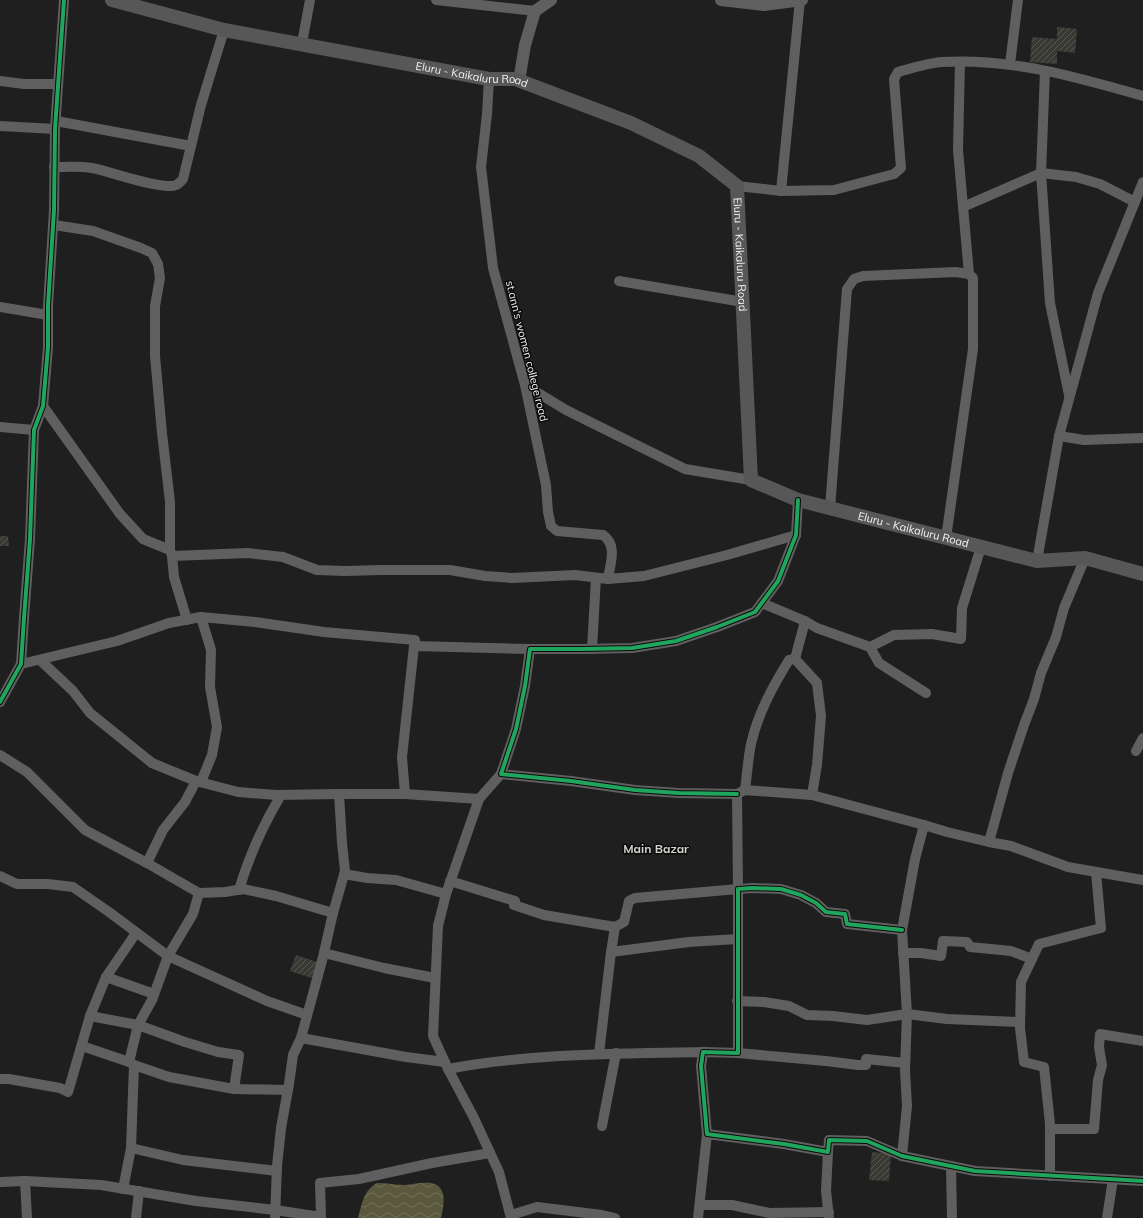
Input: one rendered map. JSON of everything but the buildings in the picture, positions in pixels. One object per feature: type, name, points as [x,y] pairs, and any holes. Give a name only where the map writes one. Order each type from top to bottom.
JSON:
[{"type":"main road","name":"Eluru - Kaikaluru Road","points":[[112,0],[224,30],[302,43],[489,79],[514,79],[631,123],[699,156],[737,186],[751,480],[798,500],[1037,561],[1085,558],[1143,574]]},
{"type":"street","points":[[0,702],[21,664],[30,539],[34,430],[43,406],[48,347],[48,315],[54,225],[55,125],[64,0]]},
{"type":"street","points":[[302,43],[310,0]]},
{"type":"street","points":[[436,0],[535,11]]},
{"type":"street","points":[[519,81],[525,45],[535,11],[551,0]]},
{"type":"street","points":[[721,0],[764,5],[801,0],[780,191]]},
{"type":"street","points":[[1010,64],[1018,0]]},
{"type":"street","points":[[54,167],[90,168],[112,172],[140,182],[170,187],[177,185],[183,179],[201,105],[224,30]]},
{"type":"street","points":[[737,186],[780,191],[834,190],[894,174],[901,168],[894,79],[896,74],[898,72],[941,62],[1010,64],[1080,78],[1143,96]]},
{"type":"street","points":[[946,538],[973,349],[973,278],[969,274],[958,150],[960,62]]},
{"type":"street","points":[[1045,70],[1040,173],[1050,303],[1070,397]]},
{"type":"street","name":"st.ann's women college road","points":[[489,79],[481,167],[493,268],[525,385],[546,485],[548,512],[551,526],[557,531],[603,535],[609,539],[613,546],[608,580]]},
{"type":"street","points":[[0,81],[24,84],[58,84]]},
{"type":"street","points":[[0,126],[55,125],[191,146]]},
{"type":"street","points":[[963,207],[1040,173],[1082,178],[1100,184],[1135,202]]},
{"type":"street","points":[[1037,561],[1059,436],[1098,293],[1143,182]]},
{"type":"street","points":[[54,225],[93,231],[140,248],[152,253],[158,264],[160,278],[155,306],[155,356],[170,502],[171,553],[174,578],[187,620]]},
{"type":"street","points":[[830,508],[847,289],[854,280],[863,276],[956,272],[969,274]]},
{"type":"street","points":[[620,281],[743,302]]},
{"type":"street","points":[[0,307],[48,315]]},
{"type":"street","points":[[525,385],[566,410],[685,469],[751,480]]},
{"type":"street","points":[[43,406],[120,514],[143,539],[171,553],[248,553],[283,557],[317,570],[450,570],[485,576],[512,578],[575,576],[608,580],[644,576],[728,555],[796,535]]},
{"type":"street","points":[[0,427],[34,430]]},
{"type":"street","points":[[1059,436],[1084,440],[1143,438]]},
{"type":"street","points":[[414,646],[530,649],[632,648],[676,640],[717,627],[755,612],[778,582],[796,535],[798,500]]},
{"type":"street","points":[[870,647],[894,635],[932,634],[961,639],[962,608],[980,547]]},
{"type":"street","points":[[989,842],[1008,773],[1034,699],[1041,673],[1056,637],[1064,608],[1085,558]]},
{"type":"street","points":[[592,649],[596,578]]},
{"type":"street","points":[[762,603],[805,621],[817,628],[870,647],[880,663],[926,693]]},
{"type":"street","points":[[21,664],[117,641],[168,623],[202,617],[254,622],[324,632],[415,640],[402,757],[405,794]]},
{"type":"street","points":[[147,864],[164,830],[186,802],[212,755],[217,727],[210,686],[211,650],[202,617]]},
{"type":"street","points":[[795,659],[805,621]]},
{"type":"street","points":[[530,649],[525,686],[516,729],[501,774],[479,799],[446,894],[438,926],[433,1036],[446,1066],[474,1118],[499,1172],[511,1217],[537,1207],[615,1218]]},
{"type":"street","points":[[738,1053],[739,1028],[737,939],[741,792],[751,744],[764,706],[774,684],[789,660],[795,659]]},
{"type":"street","points":[[795,659],[817,683],[818,690],[821,716],[817,765],[812,795]]},
{"type":"street","points":[[40,660],[73,691],[90,713],[152,763],[198,782],[238,792],[281,795],[405,794],[479,799]]},
{"type":"street","points":[[1136,751],[1143,738]]},
{"type":"street","points":[[0,755],[26,772],[85,830],[199,893],[225,892],[243,889],[276,896],[333,913]]},
{"type":"street","points":[[501,774],[571,781],[635,790],[679,793],[741,792],[812,795],[947,832],[1011,846],[1068,867],[1143,880]]},
{"type":"street","points":[[275,1214],[281,1128],[293,1055],[301,1038],[345,871],[339,794]]},
{"type":"street","points":[[238,890],[257,840],[268,816],[281,795]]},
{"type":"street","points":[[902,1156],[907,1106],[905,1063],[907,1014],[902,930],[915,859],[924,825]]},
{"type":"street","points":[[1050,1176],[1050,1130],[1044,1067],[1024,1062],[1020,1022],[1021,982],[1039,944],[1101,928],[1096,872]]},
{"type":"street","points":[[344,874],[367,878],[396,880],[446,894]]},
{"type":"street","points":[[0,876],[17,884],[48,884],[73,887],[168,956],[267,1001],[307,1015]]},
{"type":"street","points":[[450,881],[515,901],[514,905],[544,915],[615,927],[624,922],[628,902],[635,898],[753,888],[780,889],[801,895],[816,903],[826,912],[845,914],[847,924],[902,930]]},
{"type":"street","points":[[123,1189],[131,1148],[131,1063],[138,1025],[154,994],[168,956],[193,914],[199,893]]},
{"type":"street","points":[[599,1054],[615,927]]},
{"type":"street","points":[[0,1079],[9,1079],[60,1088],[68,1092],[90,1016],[106,977],[136,932]]},
{"type":"street","points":[[611,952],[689,942],[737,939]]},
{"type":"street","points":[[903,953],[921,953],[941,956],[943,940],[967,942],[970,947],[1011,950],[1032,959]]},
{"type":"street","points":[[324,953],[384,968],[435,978]]},
{"type":"street","points":[[106,977],[154,994]]},
{"type":"street","points":[[738,1001],[764,1002],[789,1006],[807,1015],[868,1020],[907,1014],[947,1019],[1020,1022]]},
{"type":"street","points":[[90,1016],[138,1025],[184,1042],[218,1052],[239,1055],[234,1089]]},
{"type":"street","points":[[1050,1130],[1094,1130],[1098,1080],[1102,1065],[1099,1047],[1100,1034],[1143,1041]]},
{"type":"street","points":[[301,1038],[406,1057],[446,1066],[513,1059],[616,1053],[703,1052],[738,1053],[858,1065],[866,1065],[866,1059],[905,1063]]},
{"type":"street","points":[[82,1046],[169,1077],[234,1089],[288,1090]]},
{"type":"street","points":[[698,1218],[707,1134],[701,1066],[703,1052]]},
{"type":"street","points":[[602,1126],[616,1053]]},
{"type":"street","points":[[707,1134],[777,1143],[828,1152]]},
{"type":"street","points":[[700,1205],[732,1205],[769,1213],[829,1215],[826,1192],[829,1140],[866,1141],[902,1156],[975,1171],[1143,1182]]},
{"type":"street","points":[[131,1148],[183,1160],[277,1171]]},
{"type":"street","points":[[0,1182],[25,1181],[101,1186],[275,1214],[321,1216],[320,1184],[359,1179],[432,1163],[490,1153]]},
{"type":"street","points":[[951,1166],[952,1218]]},
{"type":"street","points":[[1107,1218],[1113,1179]]},
{"type":"street","points":[[25,1181],[27,1218]]},
{"type":"street","points":[[136,1218],[139,1191]]},
{"type":"water","points":[[377,1183],[406,1185],[431,1183],[436,1185],[440,1188],[444,1197],[441,1218],[358,1218],[366,1194],[372,1186]]},
{"type":"cycle path","points":[[0,702],[21,664],[30,539],[34,430],[43,406],[48,347],[48,306],[54,210],[55,129],[64,0]]},
{"type":"cycle path","points":[[737,794],[679,793],[635,790],[571,781],[501,774],[516,729],[525,686],[530,649],[632,648],[676,641],[755,612],[778,581],[796,535],[798,500]]},
{"type":"cycle path","points":[[902,930],[847,924],[845,914],[826,912],[816,903],[801,895],[781,889],[738,889],[738,1053],[703,1052],[701,1066],[707,1134],[784,1144],[828,1152],[829,1140],[867,1141],[902,1156],[975,1171],[1143,1181]]},
{"type":"district","name":"Main Bazar","points":[[656,848]]}]
